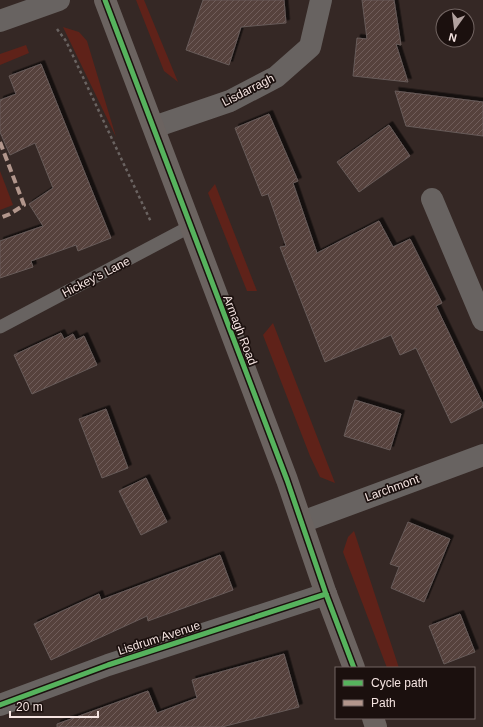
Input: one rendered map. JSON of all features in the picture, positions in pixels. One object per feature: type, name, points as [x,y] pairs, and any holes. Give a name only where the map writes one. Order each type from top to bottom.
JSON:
[{"type":"main road","name":"Armagh Road","points":[[105,0],[302,522],[326,594],[354,667]]},
{"type":"street","name":"Lisdarragh","points":[[154,127],[230,101],[276,77],[310,47],[321,0]]},
{"type":"street","points":[[0,21],[50,3]]},
{"type":"street","points":[[432,199],[483,320]]},
{"type":"street","name":"Larchmont","points":[[302,522],[483,455]]},
{"type":"street","name":"Lisdrum Avenue","points":[[0,705],[108,665],[326,594]]},
{"type":"lane","name":"Hickey's Lane","points":[[0,327],[190,226]]},
{"type":"path","points":[[50,3],[66,41],[123,160],[160,243]]},
{"type":"shaded area","points":[[136,0],[144,0],[178,82],[164,71]]},
{"type":"shaded area","points":[[63,27],[79,32],[87,41],[116,137]]},
{"type":"shaded area","points":[[26,45],[29,53],[0,65],[0,54]]},
{"type":"shaded area","points":[[0,171],[13,205],[0,210]]},
{"type":"shaded area","points":[[215,184],[257,291],[247,291],[208,193]]},
{"type":"shaded area","points":[[273,323],[335,483],[320,477],[310,456],[263,335]]},
{"type":"shaded area","points":[[354,531],[399,667],[387,667],[343,552],[348,537]]},
{"type":"building","points":[[203,0],[284,0],[286,23],[241,27],[229,65],[186,50]]},
{"type":"building","points":[[362,0],[394,0],[401,45],[396,44],[408,82],[353,76],[357,38],[367,39]]},
{"type":"building","points":[[41,64],[111,238],[78,251],[76,245],[31,261],[33,267],[0,278],[0,241],[43,226],[29,204],[53,188],[35,143],[10,155],[0,132],[0,100],[16,94],[9,76]]},
{"type":"building","points":[[395,91],[483,102],[483,136],[406,126]]},
{"type":"building","points":[[269,114],[298,181],[293,183],[317,253],[379,221],[393,247],[410,239],[442,303],[436,306],[483,404],[483,407],[451,423],[416,348],[400,355],[391,335],[325,362],[280,247],[286,246],[268,194],[262,196],[235,128]]},
{"type":"building","points":[[389,125],[410,156],[359,192],[337,162]]},
{"type":"building","points":[[61,333],[64,339],[73,334],[76,340],[84,336],[97,365],[32,394],[14,355]]},
{"type":"building","points":[[355,400],[401,414],[390,450],[344,436]]},
{"type":"building","points":[[106,409],[128,468],[102,478],[79,419]]},
{"type":"building","points":[[146,478],[167,522],[141,535],[119,491]]},
{"type":"building","points":[[408,522],[450,539],[424,602],[391,588],[399,567],[390,564]]},
{"type":"building","points":[[220,555],[233,590],[148,621],[147,616],[51,660],[34,624],[99,594],[101,600]]},
{"type":"building","points":[[460,614],[475,652],[444,664],[429,626]]},
{"type":"building","points":[[284,654],[299,707],[222,727],[57,727],[57,724],[148,691],[157,713],[197,698],[192,680]]},
{"type":"marked path","points":[[0,142],[24,205],[10,214],[0,218]]},
{"type":"cycle path","points":[[105,0],[287,480],[326,594],[354,667]]},
{"type":"cycle path","points":[[0,705],[108,665],[326,594]]}]
